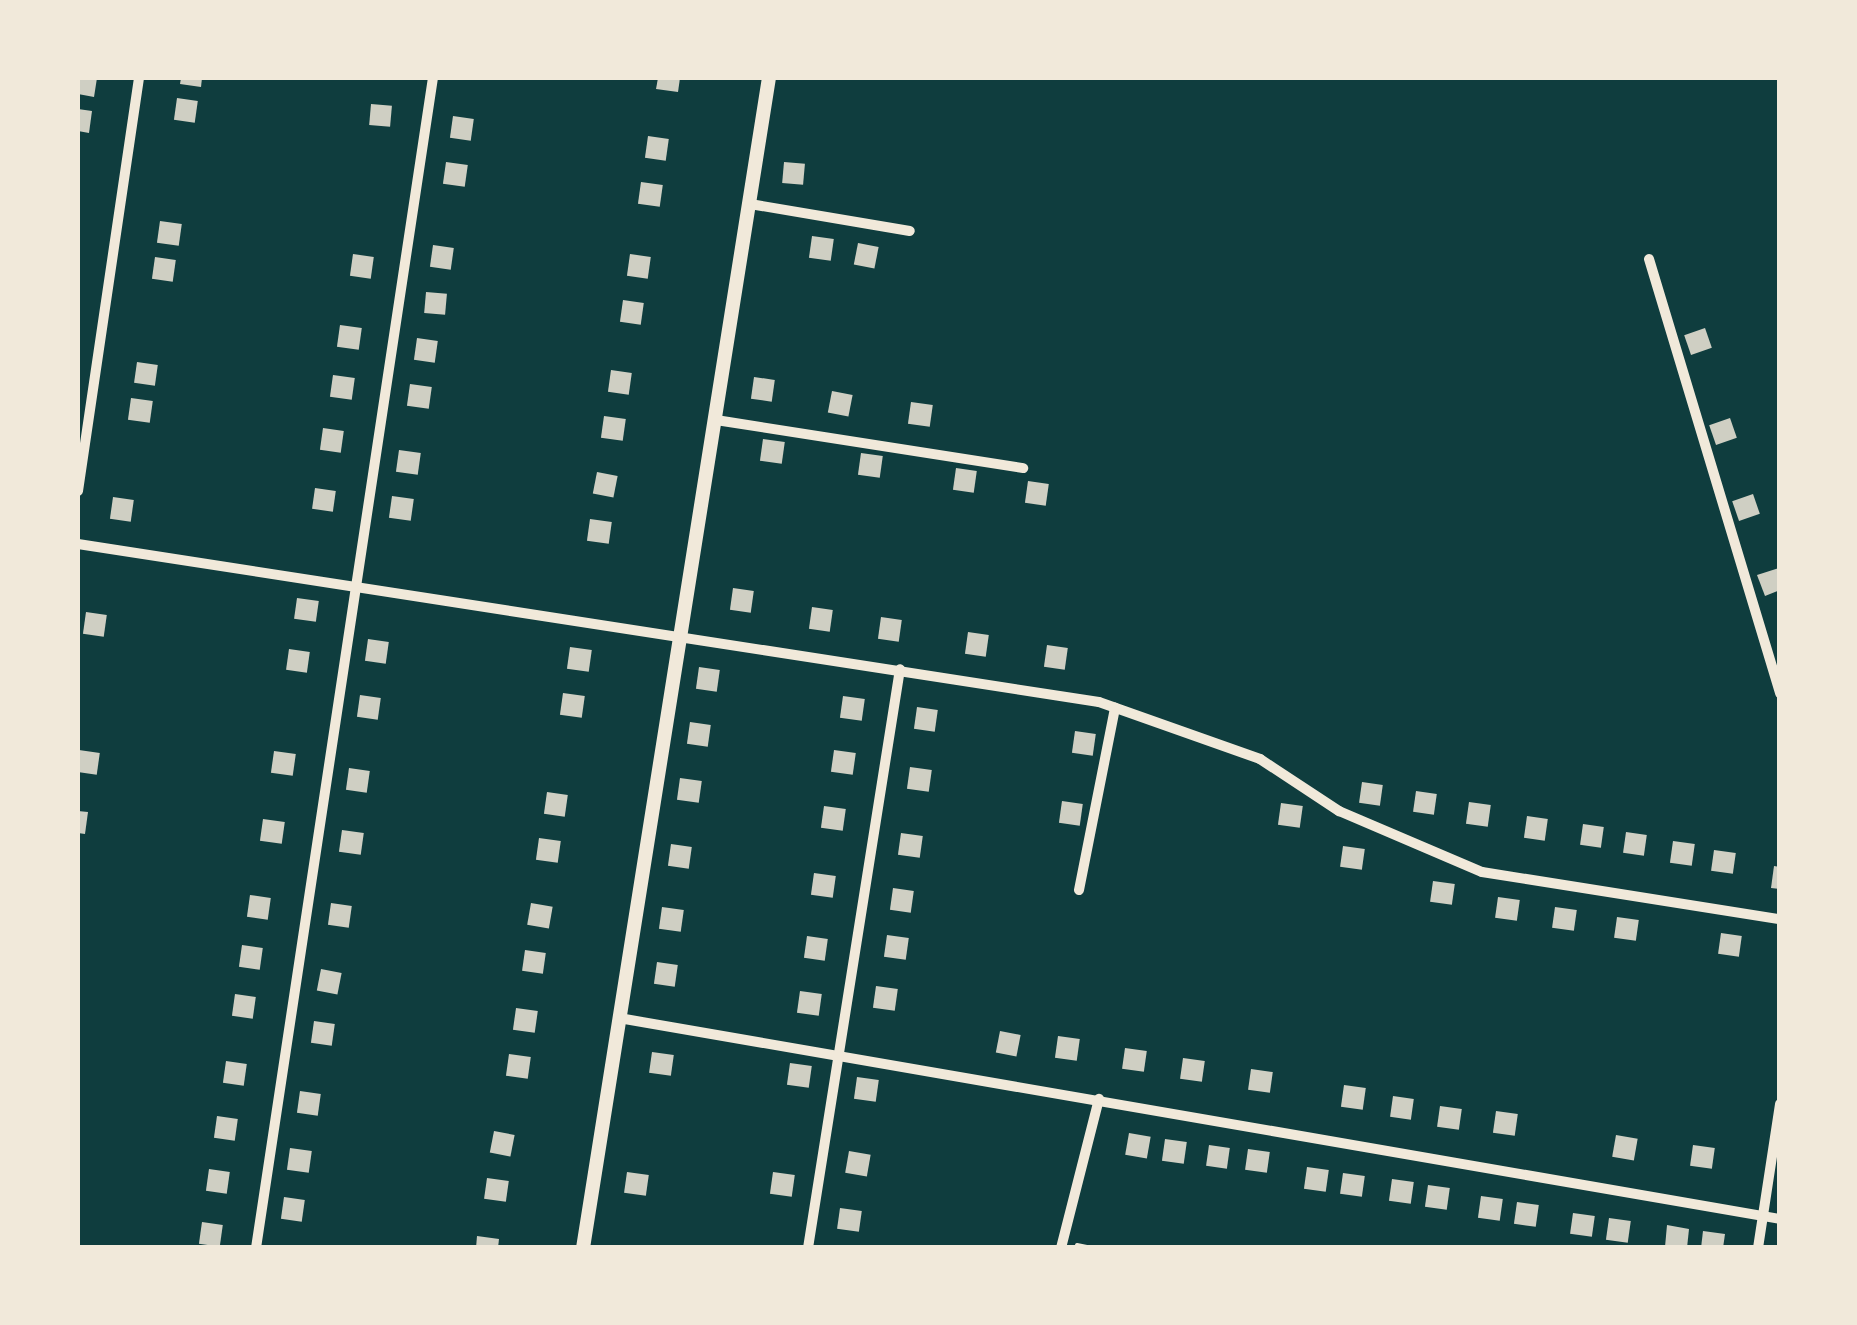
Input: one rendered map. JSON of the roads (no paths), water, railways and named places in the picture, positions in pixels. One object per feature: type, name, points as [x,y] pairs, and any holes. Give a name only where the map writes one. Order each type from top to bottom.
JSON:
[{"type":"street","points":[[78,491],[140,78]]},
{"type":"street","points":[[256,1248],[351,591],[433,78]]},
{"type":"street","points":[[584,1248],[770,78]]},
{"type":"street","points":[[750,204],[910,231]]},
{"type":"street","points":[[1649,260],[1780,694]]},
{"type":"street","points":[[716,420],[1023,468]]},
{"type":"street","points":[[78,544],[351,591],[683,632],[1115,708],[1260,759],[1339,810],[1482,872],[1780,919]]},
{"type":"street","points":[[808,1248],[900,669]]},
{"type":"street","points":[[1079,890],[1115,708]]},
{"type":"street","points":[[619,1018],[1780,1219]]},
{"type":"street","points":[[1061,1248],[1099,1099]]},
{"type":"street","points":[[1758,1248],[1780,1104]]}]
